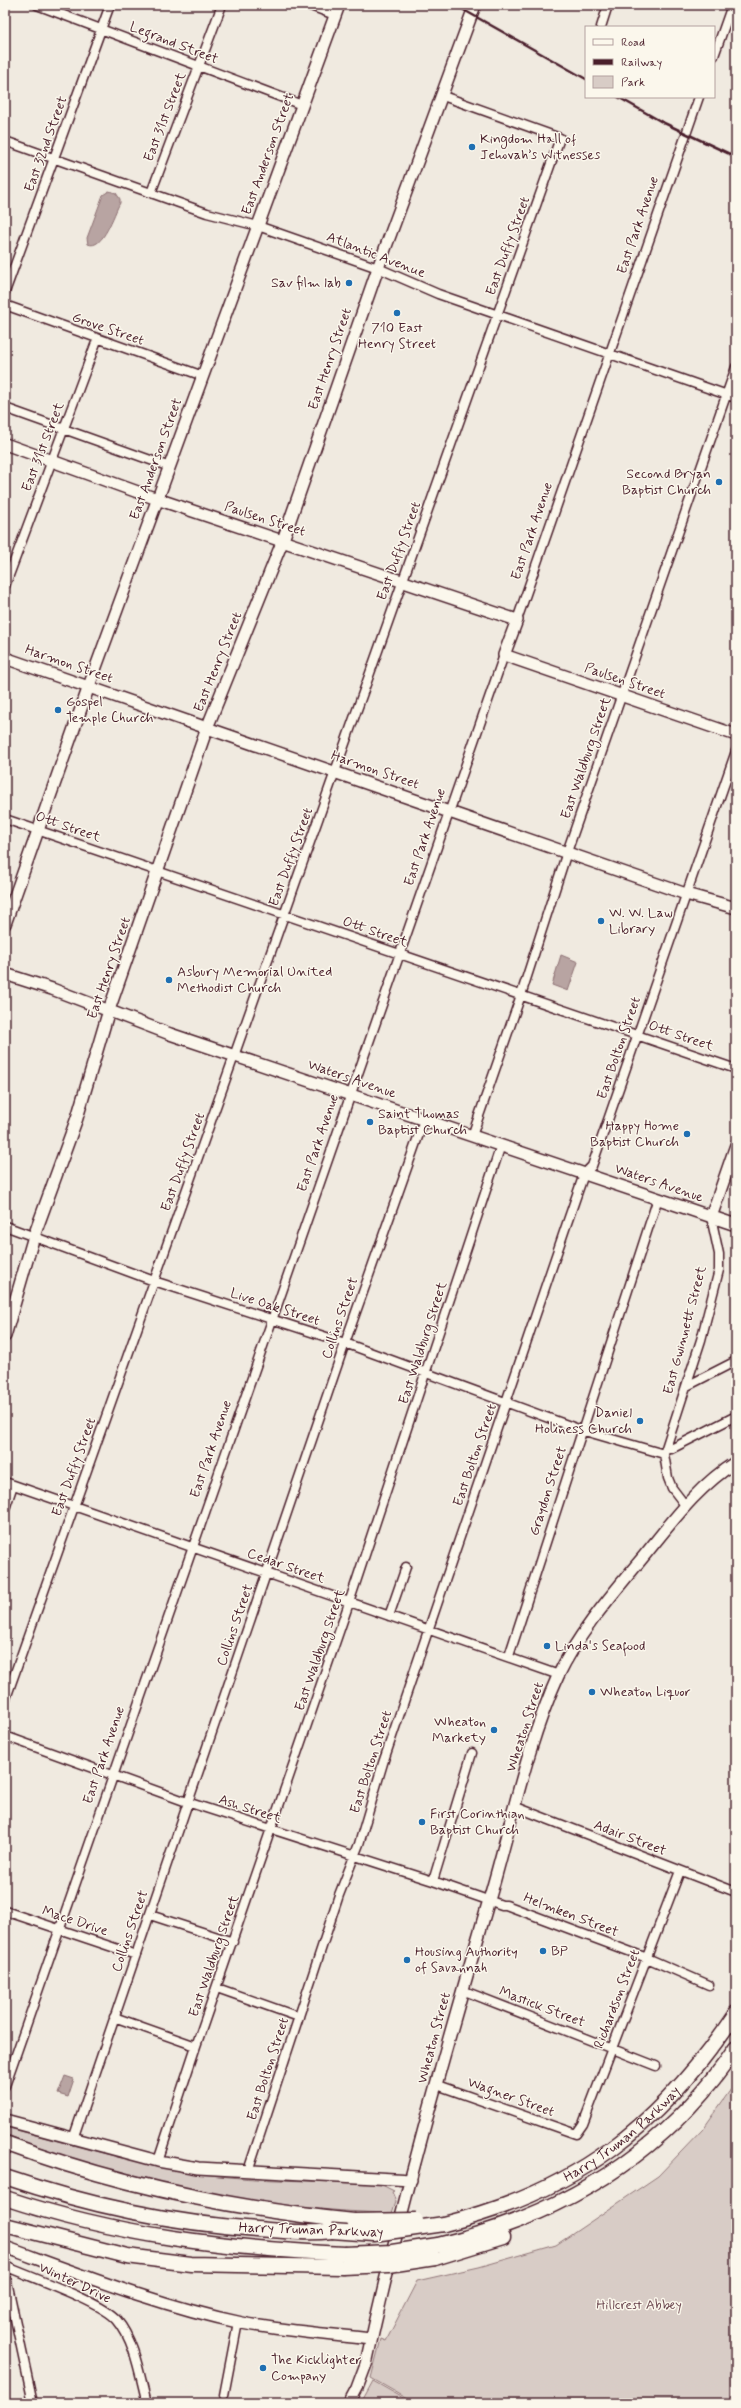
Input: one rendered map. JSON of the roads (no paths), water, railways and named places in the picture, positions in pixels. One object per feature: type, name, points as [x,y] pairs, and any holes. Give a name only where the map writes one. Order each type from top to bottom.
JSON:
[{"type":"highway","name":"Harry Truman Parkway","points":[[5,2177],[96,2205],[165,2219],[268,2230],[315,2233],[332,2231],[374,2234],[499,2208],[528,2197],[583,2168],[633,2133],[683,2085],[716,2043],[736,2013]]},
{"type":"highway","name":"Harry Truman Parkway","points":[[5,2198],[92,2224],[167,2239],[343,2261],[388,2265],[436,2251],[511,2234],[552,2214],[645,2148],[669,2127],[712,2080],[736,2048]]},
{"type":"highway","points":[[5,2143],[74,2167],[153,2188],[241,2206],[302,2216],[354,2221],[399,2222],[445,2220]]},
{"type":"highway","points":[[5,2225],[134,2257],[191,2264],[343,2261]]},
{"type":"main road","name":"East Henry Street","points":[[5,1336],[34,1236],[77,1118],[108,1010],[207,728],[283,540],[378,268],[443,96],[475,5]]},
{"type":"main road","name":"East Anderson Street","points":[[5,924],[89,686],[337,10]]},
{"type":"main road","name":"Paulsen Street","points":[[5,444],[157,499],[283,540],[517,620]]},
{"type":"main road","name":"East Park Avenue","points":[[504,655],[517,620]]},
{"type":"main road","name":"Paulsen Street","points":[[504,655],[736,735]]},
{"type":"main road","name":"Harmon Street","points":[[5,658],[686,894],[736,908]]},
{"type":"main road","name":"Waters Avenue","points":[[5,974],[234,1055],[736,1225]]},
{"type":"main road","points":[[711,1217],[736,1144]]},
{"type":"main road","name":"Wheaton Street","points":[[349,2403],[362,2376],[411,2180],[462,1990],[543,1714],[559,1675],[601,1608],[686,1505],[718,1475],[736,1462]]},
{"type":"main road","points":[[5,2120],[158,2161],[198,2168],[411,2180]]},
{"type":"main road","points":[[5,2247],[103,2282],[238,2322],[371,2339]]},
{"type":"street","name":"Legrand Street","points":[[38,5],[302,105]]},
{"type":"street","name":"East 32nd Street","points":[[5,292],[110,5]]},
{"type":"street","name":"East 31st Street","points":[[151,193],[222,5]]},
{"type":"street","points":[[308,5],[337,10]]},
{"type":"street","points":[[601,26],[608,5]]},
{"type":"street","points":[[715,53],[732,5]]},
{"type":"street","name":"East Duffy Street","points":[[5,1701],[560,138],[443,96]]},
{"type":"street","name":"East Park Avenue","points":[[517,620],[700,98]]},
{"type":"street","name":"Atlantic Avenue","points":[[5,141],[151,193],[207,212],[258,226],[378,268],[438,294],[736,398]]},
{"type":"street","name":"Grove Street","points":[[5,305],[97,340],[202,376]]},
{"type":"street","name":"East 31st Street","points":[[5,586],[97,340]]},
{"type":"street","name":"East Waldburg Street","points":[[472,1136],[521,994],[567,852],[736,367]]},
{"type":"street","points":[[5,408],[170,467]]},
{"type":"street","name":"East Park Avenue","points":[[5,2086],[504,655]]},
{"type":"street","name":"East Bolton Street","points":[[248,2171],[354,1856],[383,1763],[430,1629],[584,1174],[592,1166],[736,751]]},
{"type":"street","name":"Ott Street","points":[[5,819],[521,994],[736,1069]]},
{"type":"street","name":"Collins Street","points":[[73,2138],[345,1343],[424,1120]]},
{"type":"street","name":"East Waldburg Street","points":[[158,2161],[196,2046],[272,1830],[349,1603],[501,1146]]},
{"type":"street","name":"Graydon Street","points":[[509,1656],[581,1430],[658,1198]]},
{"type":"street","name":"East Gwinnett Street","points":[[665,1451],[687,1386],[719,1270],[719,1254],[711,1217]]},
{"type":"street","name":"Live Oak Street","points":[[5,1226],[154,1281],[345,1343],[581,1430],[665,1451]]},
{"type":"street","points":[[687,1386],[736,1361]]},
{"type":"street","points":[[686,1505],[668,1478],[665,1451],[736,1416]]},
{"type":"street","name":"Cedar Street","points":[[5,1482],[349,1603],[509,1656],[559,1675]]},
{"type":"street","points":[[5,1509],[13,1485]]},
{"type":"street","points":[[389,1616],[406,1567]]},
{"type":"street","name":"Ash Street","points":[[5,1736],[114,1774],[187,1802],[489,1900]]},
{"type":"street","points":[[433,1881],[472,1753]]},
{"type":"street","name":"Adair Street","points":[[516,1807],[736,1892]]},
{"type":"street","name":"Richardson Street","points":[[576,2134],[584,2124],[680,1871]]},
{"type":"street","name":"Helmken Street","points":[[489,1900],[506,1904],[647,1958],[709,1985]]},
{"type":"street","name":"Mace Drive","points":[[5,1911],[136,1955]]},
{"type":"street","points":[[150,1915],[233,1942]]},
{"type":"street","points":[[217,1988],[299,2017]]},
{"type":"street","name":"Mastick Street","points":[[462,1990],[656,2066]]},
{"type":"street","points":[[114,2018],[196,2046]]},
{"type":"street","name":"Wagner Street","points":[[437,2086],[576,2134]]},
{"type":"street","name":"Winter Drive","points":[[5,2266],[102,2308],[117,2320],[138,2367],[147,2403]]},
{"type":"street","points":[[5,2272],[32,2403]]},
{"type":"street","points":[[224,2395],[238,2322]]},
{"type":"railway","points":[[455,5],[585,78]]},
{"type":"railway","points":[[620,98],[662,122],[736,157]]},
{"type":"place","name":"Kingdom Hall of Jehovah’s Witnesses","points":[[472,147]]},
{"type":"place","name":"Sav film lab","points":[[349,283]]},
{"type":"place","name":"710 East Henry Street","points":[[397,313]]},
{"type":"place","name":"Second Bryan Baptist Church","points":[[719,482]]},
{"type":"place","name":"Gospel Temple Church","points":[[58,710]]},
{"type":"place","name":"W. W. Law Library","points":[[601,921]]},
{"type":"place","name":"Asbury Memorial United Methodist Church","points":[[169,980]]},
{"type":"place","name":"Saint Thomas Baptist Church","points":[[370,1122]]},
{"type":"place","name":"Happy Home Baptist Church","points":[[687,1134]]},
{"type":"place","name":"Daniel Holiness Church","points":[[640,1421]]},
{"type":"place","name":"Linda's Seafood","points":[[547,1646]]},
{"type":"place","name":"Wheaton Liquor","points":[[592,1692]]},
{"type":"place","name":"Wheaton Markety","points":[[494,1730]]},
{"type":"place","name":"First Corinthian Baptist Church","points":[[422,1822]]},
{"type":"place","name":"BP","points":[[543,1951]]},
{"type":"place","name":"Housing Authority of Savannah","points":[[407,1960]]},
{"type":"place","name":"The Kicklighter Company","points":[[263,2368]]},
{"type":"park label","name":"Hillcrest Abbey","points":[[639,2305]]}]
